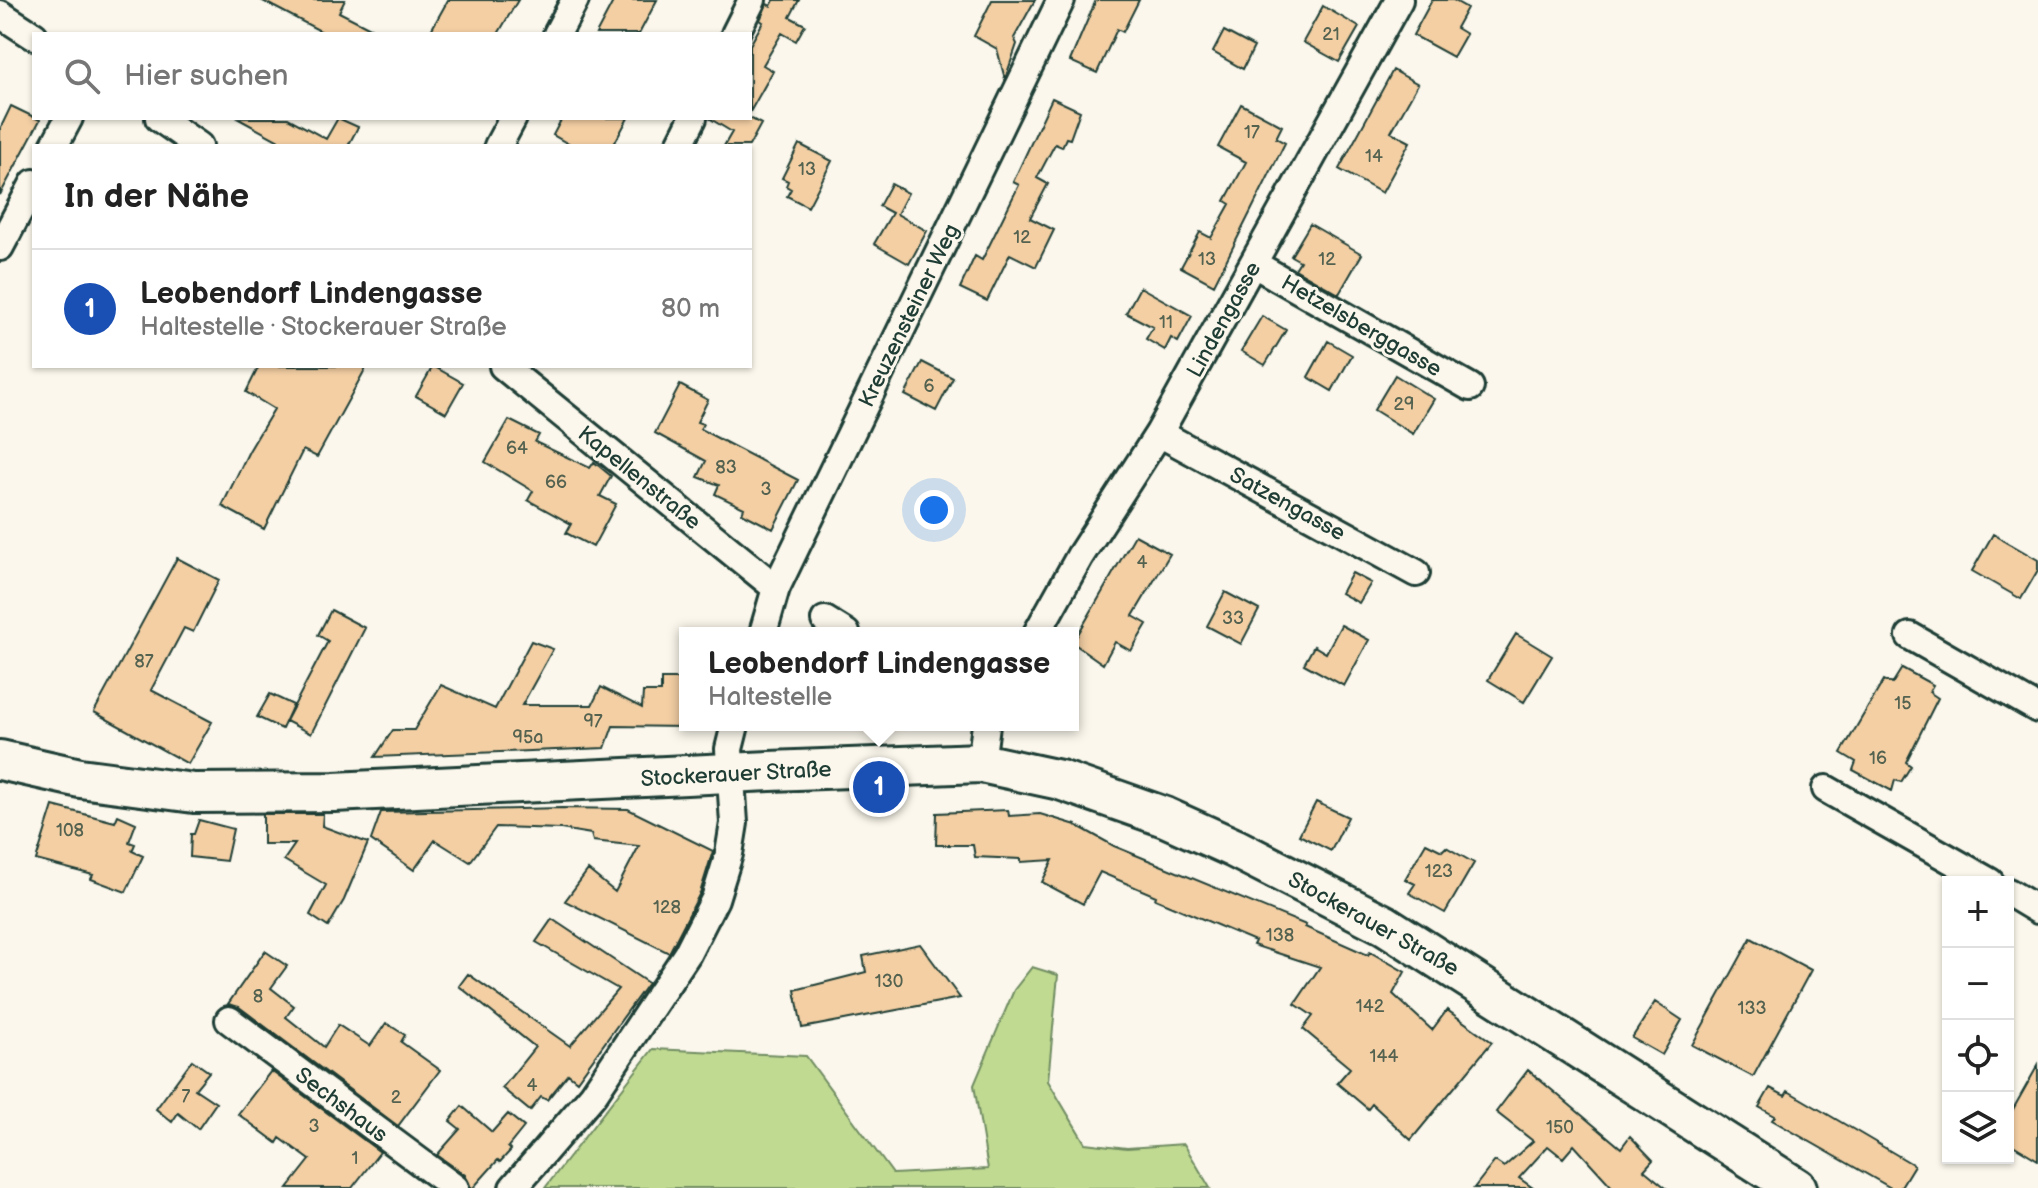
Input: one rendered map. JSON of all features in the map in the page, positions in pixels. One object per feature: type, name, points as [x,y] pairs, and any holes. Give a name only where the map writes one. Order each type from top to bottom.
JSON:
[{"type":"street","points":[[558,32],[575,0]]},
{"type":"street","points":[[736,32],[752,0]]},
{"type":"street","name":"Kreuzensteiner Weg","points":[[765,627],[776,588],[1061,0]]},
{"type":"street","name":"Lindengasse","points":[[1040,627],[1080,556],[1159,433],[1399,0]]},
{"type":"street","points":[[0,14],[32,35]]},
{"type":"street","points":[[55,144],[68,120]]},
{"type":"street","points":[[162,120],[196,144]]},
{"type":"street","points":[[499,144],[512,120]]},
{"type":"street","points":[[680,144],[692,120]]},
{"type":"street","points":[[0,247],[32,187]]},
{"type":"street","name":"Hetzelsberggasse","points":[[1254,264],[1470,387]]},
{"type":"street","name":"Kapellenstraße","points":[[505,368],[776,588]]},
{"type":"street","name":"Satzengasse","points":[[1159,433],[1416,573]]},
{"type":"street","points":[[1910,636],[2038,709]]},
{"type":"street","points":[[513,1188],[593,1095],[687,954],[715,899],[729,854],[734,823],[729,749],[734,731]]},
{"type":"street","points":[[981,763],[985,731]]},
{"type":"street","name":"Stockerauer Straße","points":[[0,760],[80,778],[194,793],[334,792],[981,763],[1060,780],[1165,817],[1385,925],[1797,1188]]},
{"type":"street","points":[[1826,789],[1979,876]]},
{"type":"street","points":[[2014,896],[2038,910]]},
{"type":"street","name":"Sechshaus","points":[[229,1020],[455,1188]]},
{"type":"green space","points":[[1032,967],[1058,975],[1048,1081],[1085,1143],[1127,1148],[1184,1144],[1210,1188],[545,1188],[653,1049],[806,1056],[893,1174],[988,1169],[974,1085],[1014,990]]},
{"type":"building","points":[[261,0],[345,0],[339,12],[378,32],[322,32]]},
{"type":"building","points":[[448,0],[518,0],[499,32],[430,32]]},
{"type":"building","points":[[614,0],[657,0],[640,32],[597,32]]},
{"type":"building","points":[[774,0],[799,0],[790,17],[805,25],[796,41],[782,33],[763,65],[773,71],[752,108],[752,41],[763,22],[760,20],[767,4],[771,6]]},
{"type":"building","points":[[992,0],[1035,0],[1014,38],[1017,44],[1005,79],[997,49],[974,36]]},
{"type":"building","points":[[1096,0],[1139,0],[1123,32],[1117,29],[1097,73],[1070,61]]},
{"type":"building","points":[[1432,0],[1453,0],[1467,8],[1456,28],[1466,34],[1453,57],[1413,35]]},
{"type":"building","points":[[1323,6],[1359,27],[1339,62],[1303,42]]},
{"type":"building","points":[[1224,31],[1254,47],[1243,69],[1213,52]]},
{"type":"building","points":[[1393,70],[1418,84],[1391,132],[1410,142],[1382,193],[1339,169]]},
{"type":"building","points":[[1052,98],[1080,111],[1070,139],[1066,138],[1062,147],[1055,144],[1037,178],[1048,184],[1030,218],[1054,230],[1036,267],[1010,254],[987,301],[960,288],[975,256],[982,260],[1019,185],[1013,182]]},
{"type":"building","points":[[1241,104],[1282,126],[1276,138],[1285,143],[1214,285],[1181,267],[1200,232],[1211,238],[1230,204],[1225,201],[1246,162],[1218,147]]},
{"type":"building","points":[[11,106],[32,116],[32,120],[40,120],[0,195],[0,129]]},
{"type":"building","points":[[752,119],[761,124],[750,144],[725,144],[732,132],[712,120]]},
{"type":"building","points":[[241,120],[292,120],[326,139],[337,120],[358,127],[349,144],[284,144]]},
{"type":"building","points":[[561,120],[627,120],[614,144],[569,144],[553,135]]},
{"type":"building","points":[[799,144],[832,161],[808,207],[787,196],[791,189],[786,186],[788,181],[782,178]]},
{"type":"building","points":[[891,184],[908,193],[897,214],[927,231],[909,264],[874,244],[892,213],[879,206]]},
{"type":"building","points":[[1310,224],[1362,254],[1339,294],[1295,269],[1300,261],[1291,256]]},
{"type":"building","points":[[1140,287],[1192,316],[1178,342],[1171,338],[1165,350],[1146,339],[1153,327],[1126,313]]},
{"type":"building","points":[[1262,316],[1286,330],[1265,365],[1241,351]]},
{"type":"building","points":[[1328,341],[1352,355],[1332,391],[1308,377]]},
{"type":"building","points":[[922,362],[953,378],[936,411],[905,395]]},
{"type":"building","points":[[258,368],[366,368],[317,457],[303,450],[264,529],[222,506],[274,409],[246,392]]},
{"type":"building","points":[[432,368],[463,383],[446,413],[416,396]]},
{"type":"building","points":[[1395,375],[1434,399],[1413,434],[1374,410]]},
{"type":"building","points":[[680,385],[708,400],[697,422],[703,424],[700,429],[798,480],[773,529],[742,513],[744,508],[715,494],[719,485],[698,477],[706,461],[655,433]]},
{"type":"building","points":[[509,420],[539,435],[535,442],[590,468],[594,462],[611,476],[600,496],[616,504],[593,547],[566,533],[571,524],[528,500],[533,491],[485,462]]},
{"type":"building","points":[[1993,534],[2038,560],[2038,570],[2021,599],[1972,571]]},
{"type":"building","points":[[1135,535],[1170,554],[1133,616],[1147,624],[1131,651],[1115,642],[1103,664],[1079,647],[1079,633]]},
{"type":"building","points":[[177,558],[219,580],[193,632],[184,628],[151,690],[212,722],[188,764],[94,712]]},
{"type":"building","points":[[1352,573],[1371,583],[1359,603],[1341,593]]},
{"type":"building","points":[[1225,592],[1259,610],[1241,644],[1207,626]]},
{"type":"building","points":[[331,610],[365,628],[311,734],[286,721],[328,641],[318,635]]},
{"type":"building","points":[[1341,625],[1369,640],[1344,686],[1304,664],[1314,646],[1326,653]]},
{"type":"building","points":[[1516,634],[1552,656],[1524,702],[1488,680]]},
{"type":"building","points":[[531,641],[553,649],[522,705],[592,705],[601,687],[642,708],[643,692],[661,692],[661,679],[679,679],[679,727],[613,726],[605,748],[375,757],[393,730],[414,730],[441,685],[495,709]]},
{"type":"building","points":[[1902,668],[1933,685],[1929,692],[1938,698],[1906,762],[1911,766],[1901,782],[1895,780],[1892,791],[1853,770],[1856,762],[1841,753],[1884,680],[1892,684]]},
{"type":"building","points":[[270,694],[293,705],[282,729],[257,717]]},
{"type":"building","points":[[1316,802],[1348,817],[1331,851],[1299,835]]},
{"type":"building","points":[[53,806],[115,822],[118,815],[136,823],[129,842],[135,844],[132,851],[143,856],[126,892],[91,879],[93,875],[36,860]]},
{"type":"building","points":[[628,809],[713,851],[700,893],[669,953],[565,901],[588,870],[615,892],[639,846],[593,841],[591,834],[561,829],[496,827],[470,862],[435,840],[414,870],[371,840],[381,812]]},
{"type":"building","points":[[1008,810],[1009,816],[1040,814],[1076,825],[1114,846],[1306,925],[1368,955],[1370,952],[1405,972],[1393,994],[1432,1030],[1447,1010],[1492,1042],[1411,1140],[1372,1104],[1368,1109],[1337,1083],[1350,1068],[1303,1029],[1313,1016],[1295,1004],[1320,967],[1253,945],[1255,941],[1100,872],[1083,904],[1042,882],[1053,860],[1021,862],[1021,859],[975,857],[973,845],[936,845],[937,813]]},
{"type":"building","points":[[263,814],[323,814],[322,826],[368,843],[344,900],[328,927],[310,915],[326,885],[284,860],[295,844],[263,844]]},
{"type":"building","points":[[199,820],[233,829],[226,861],[190,857],[191,834],[194,834]]},
{"type":"building","points":[[1426,843],[1442,851],[1446,847],[1474,863],[1445,913],[1409,893],[1415,884],[1405,879]]},
{"type":"building","points":[[552,919],[648,983],[577,1081],[568,1074],[547,1100],[541,1097],[530,1111],[502,1088],[535,1047],[459,986],[468,974],[570,1046],[618,989],[536,942]]},
{"type":"building","points":[[1751,938],[1811,970],[1753,1077],[1692,1045]]},
{"type":"building","points":[[920,944],[960,998],[802,1028],[795,990],[866,972],[863,956]]},
{"type":"building","points":[[265,951],[287,966],[271,988],[294,1006],[286,1017],[324,1047],[338,1025],[370,1046],[386,1023],[405,1035],[401,1042],[440,1070],[398,1126],[239,1007],[228,1004]]},
{"type":"building","points":[[1655,1002],[1682,1020],[1662,1055],[1632,1038]]},
{"type":"building","points":[[192,1060],[209,1072],[195,1089],[216,1103],[198,1129],[178,1113],[172,1122],[156,1109]]},
{"type":"building","points":[[2038,1065],[2038,1160],[2014,1146],[2014,1107]]},
{"type":"building","points":[[1528,1070],[1621,1148],[1630,1136],[1653,1160],[1644,1170],[1666,1188],[1613,1188],[1574,1145],[1563,1158],[1548,1146],[1519,1178],[1533,1188],[1474,1188],[1495,1161],[1504,1167],[1533,1141],[1496,1112]]},
{"type":"building","points":[[271,1071],[380,1152],[352,1188],[288,1188],[310,1160],[280,1138],[277,1143],[238,1114]]},
{"type":"building","points":[[1770,1088],[1785,1096],[1788,1091],[1914,1165],[1900,1188],[1891,1188],[1772,1120],[1775,1116],[1759,1107]]},
{"type":"building","points":[[462,1106],[492,1132],[508,1114],[524,1127],[508,1147],[511,1150],[473,1188],[465,1175],[437,1155],[460,1129],[450,1121]]},
{"type":"place","name":"Leobendorf Lindengasse","points":[[879,787]]}]
